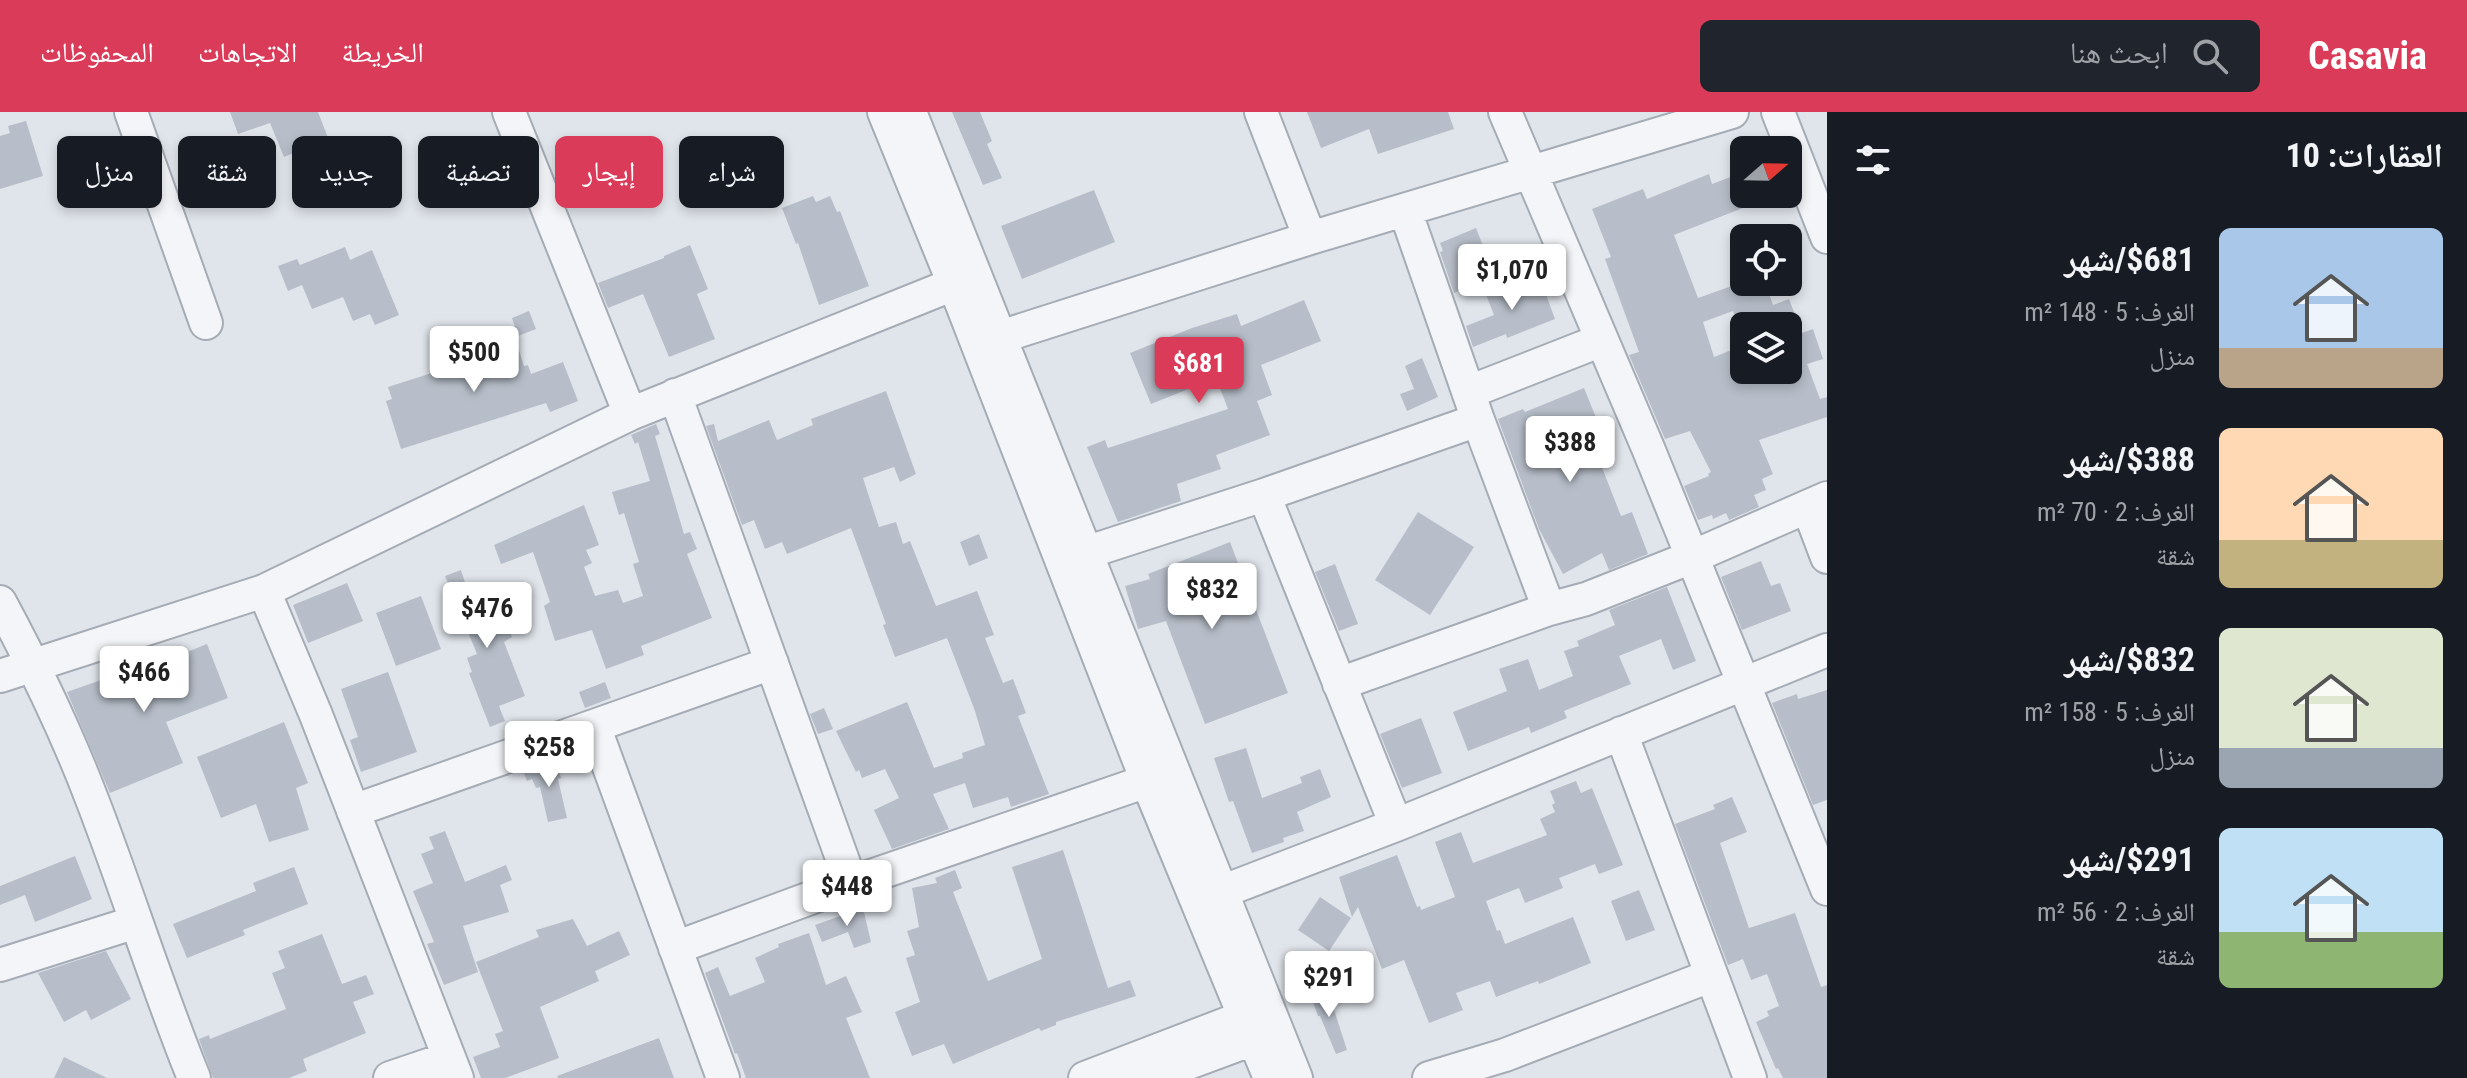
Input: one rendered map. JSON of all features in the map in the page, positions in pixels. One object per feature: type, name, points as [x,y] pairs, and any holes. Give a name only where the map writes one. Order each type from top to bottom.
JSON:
[{"type":"street","points":[[131,112],[206,323]]},
{"type":"street","points":[[509,112],[630,414]]},
{"type":"street","points":[[884,112],[1147,781],[1261,1023],[1296,1078]]},
{"type":"street","points":[[910,112],[1221,892],[1261,1023],[1270,1078]]},
{"type":"street","points":[[1261,112],[1310,238]]},
{"type":"street","points":[[1505,112],[1827,889]]},
{"type":"street","points":[[1000,337],[1310,238],[1732,112]]},
{"type":"street","points":[[1778,112],[1827,237]]},
{"type":"street","points":[[1405,210],[1549,609]]},
{"type":"street","points":[[0,676],[264,591],[630,414],[954,284]]},
{"type":"street","points":[[1085,553],[1264,495],[1474,406],[1602,340]]},
{"type":"street","points":[[675,395],[851,883]]},
{"type":"street","points":[[1264,495],[1396,825]]},
{"type":"street","points":[[1339,684],[1549,609],[1586,599],[1817,502],[1827,557]]},
{"type":"street","points":[[264,591],[453,1068],[390,1078]]},
{"type":"street","points":[[0,602],[34,664],[92,800],[194,1078]]},
{"type":"street","points":[[1221,892],[1396,825],[1827,650]]},
{"type":"street","points":[[353,811],[772,663]]},
{"type":"street","points":[[594,726],[723,1078]]},
{"type":"street","points":[[1621,733],[1750,1078]]},
{"type":"street","points":[[675,948],[851,883],[1147,781]]},
{"type":"street","points":[[0,965],[136,922]]},
{"type":"street","points":[[1429,1078],[1509,1067],[1710,976]]},
{"type":"street","points":[[1085,1078],[1261,1023]]},
{"type":"street","points":[[1148,1078],[1261,1023]]},
{"type":"building","points":[[230,112],[318,112],[327,136],[292,136],[292,154],[284,157],[270,123],[238,134]]},
{"type":"building","points":[[952,112],[980,112],[992,141],[987,144],[1002,178],[983,185]]},
{"type":"building","points":[[1307,112],[1448,112],[1454,129],[1378,154],[1369,129],[1321,148]]},
{"type":"building","points":[[26,121],[43,176],[0,189],[0,136],[10,133],[8,126]]},
{"type":"building","points":[[1709,174],[1712,184],[1730,177],[1730,208],[1743,208],[1674,235],[1698,298],[1730,287],[1730,296],[1770,296],[1773,305],[1789,299],[1794,312],[1733,311],[1703,322],[1714,357],[1730,351],[1730,384],[1802,384],[1802,333],[1813,329],[1823,359],[1807,364],[1820,399],[1827,397],[1827,417],[1759,440],[1773,474],[1762,479],[1766,490],[1754,495],[1759,507],[1729,520],[1726,513],[1713,519],[1712,515],[1698,520],[1684,486],[1709,476],[1711,472],[1690,431],[1665,439],[1629,355],[1639,352],[1605,259],[1611,257],[1592,209],[1643,189],[1647,199]]},
{"type":"building","points":[[1094,190],[1115,242],[1022,279],[1001,226]]},
{"type":"building","points":[[813,196],[816,202],[830,196],[837,212],[840,211],[869,286],[819,305],[784,207]]},
{"type":"building","points":[[1476,228],[1495,276],[1454,293],[1440,252],[1443,251],[1440,243]]},
{"type":"building","points":[[690,245],[708,289],[697,294],[715,339],[669,357],[643,294],[608,308],[598,283]]},
{"type":"building","points":[[345,247],[350,260],[372,250],[399,315],[375,325],[370,314],[353,321],[343,297],[312,309],[302,285],[288,291],[278,266],[297,259],[300,265]]},
{"type":"building","points":[[1526,276],[1532,293],[1544,289],[1555,319],[1507,338],[1506,334],[1473,347],[1466,326],[1494,315],[1485,292]]},
{"type":"building","points":[[1304,300],[1321,341],[1261,365],[1272,395],[1257,401],[1270,435],[1216,455],[1221,469],[1177,484],[1181,501],[1118,522],[1087,447],[1105,440],[1108,448],[1228,409],[1216,378],[1151,404],[1130,353],[1237,314],[1241,326]]},
{"type":"building","points":[[529,311],[536,329],[518,336],[512,318]]},
{"type":"building","points":[[516,341],[524,366],[528,365],[531,374],[563,362],[578,401],[550,412],[546,403],[401,449],[386,401],[392,399],[388,387]]},
{"type":"building","points":[[1422,358],[1438,397],[1407,411],[1400,394],[1414,389],[1405,366]]},
{"type":"building","points":[[1584,388],[1597,420],[1590,424],[1597,440],[1592,442],[1621,516],[1632,512],[1648,554],[1609,570],[1602,553],[1563,574],[1539,529],[1498,419],[1523,409],[1525,412]]},
{"type":"building","points":[[886,391],[916,474],[900,482],[894,467],[863,478],[879,527],[896,522],[903,544],[910,541],[936,606],[977,591],[994,635],[985,638],[1003,683],[1013,679],[1026,713],[1018,716],[1049,794],[1011,807],[1008,797],[973,808],[965,783],[933,794],[949,829],[892,849],[874,810],[899,798],[885,769],[862,778],[859,770],[856,772],[836,731],[907,702],[934,768],[963,758],[962,753],[985,745],[947,638],[895,657],[851,528],[787,554],[782,542],[765,549],[754,520],[742,525],[706,426],[714,424],[718,441],[769,420],[777,440],[813,425],[811,419]]},
{"type":"building","points":[[656,424],[660,434],[655,436],[684,534],[690,532],[697,549],[687,554],[712,618],[641,646],[644,655],[606,669],[592,630],[555,641],[544,606],[550,602],[533,552],[501,564],[494,545],[584,505],[599,545],[586,550],[592,563],[584,567],[595,596],[618,590],[623,603],[643,596],[633,564],[639,562],[624,513],[619,515],[612,492],[650,481],[638,442],[635,444],[631,435]]},
{"type":"building","points":[[1418,512],[1474,547],[1430,615],[1375,580]]},
{"type":"building","points":[[979,534],[988,558],[969,566],[960,542]]},
{"type":"building","points":[[1230,542],[1288,693],[1205,724],[1166,621],[1138,629],[1125,586],[1150,579],[1148,574]]},
{"type":"building","points":[[1761,561],[1771,586],[1780,583],[1791,611],[1742,630],[1721,577]]},
{"type":"building","points":[[1335,564],[1358,624],[1339,631],[1315,572]]},
{"type":"building","points":[[461,570],[471,601],[494,592],[512,637],[504,642],[525,696],[499,706],[505,721],[490,727],[469,673],[472,672],[467,658],[477,654],[445,576]]},
{"type":"building","points":[[347,583],[363,621],[308,643],[293,605]]},
{"type":"building","points":[[1667,587],[1696,661],[1673,670],[1661,639],[1619,656],[1631,684],[1564,711],[1567,718],[1531,733],[1529,727],[1468,751],[1453,712],[1507,691],[1499,669],[1528,659],[1539,690],[1573,676],[1564,651],[1579,646],[1577,641],[1615,625],[1609,610]]},
{"type":"building","points":[[421,596],[441,649],[396,666],[376,613]]},
{"type":"building","points":[[207,644],[228,698],[166,722],[183,763],[110,793],[67,692],[138,667],[139,671]]},
{"type":"building","points":[[388,672],[417,752],[361,772],[350,740],[358,737],[341,689]]},
{"type":"building","points":[[605,682],[611,698],[585,708],[579,692]]},
{"type":"building","points":[[1827,690],[1827,800],[1813,805],[1772,703],[1797,694],[1798,699]]},
{"type":"building","points":[[824,708],[833,729],[818,734],[810,714]]},
{"type":"building","points":[[1421,718],[1442,773],[1402,788],[1380,734]]},
{"type":"building","points":[[284,722],[308,783],[296,788],[309,830],[269,842],[256,804],[221,818],[197,757]]},
{"type":"building","points":[[1246,748],[1262,798],[1302,783],[1300,777],[1320,769],[1331,797],[1297,812],[1304,831],[1252,853],[1233,801],[1229,802],[1214,758]]},
{"type":"building","points":[[554,760],[561,778],[558,779],[567,818],[548,822],[540,787],[536,788],[532,779],[527,781],[523,771]]},
{"type":"building","points":[[1576,781],[1581,793],[1592,788],[1623,865],[1599,874],[1595,864],[1559,878],[1563,888],[1525,903],[1519,888],[1486,901],[1505,944],[1573,917],[1591,963],[1496,997],[1490,981],[1456,993],[1463,1010],[1429,1023],[1404,960],[1382,969],[1358,907],[1352,917],[1339,877],[1397,855],[1417,907],[1420,906],[1421,910],[1455,897],[1435,842],[1461,832],[1473,863],[1547,835],[1540,819],[1555,812],[1550,791]]},
{"type":"building","points":[[1732,797],[1747,832],[1720,843],[1749,928],[1795,913],[1821,987],[1827,985],[1827,1078],[1783,1078],[1776,1069],[1756,1022],[1769,1016],[1767,1011],[1779,1006],[1767,974],[1751,980],[1743,959],[1728,965],[1675,824],[1715,809],[1713,805]]},
{"type":"building","points":[[445,831],[465,882],[506,865],[512,880],[500,885],[509,912],[463,926],[478,972],[444,985],[427,944],[434,942],[413,891],[433,883],[421,854],[434,849],[429,837]]},
{"type":"building","points":[[1063,850],[1108,988],[1130,980],[1136,996],[1056,1022],[1056,1025],[1041,1031],[1039,1028],[953,1064],[944,1044],[912,1056],[895,1012],[920,1002],[906,958],[915,955],[907,931],[919,927],[912,888],[937,883],[935,878],[955,870],[962,888],[953,892],[988,981],[1042,959],[1012,867]]},
{"type":"building","points":[[75,856],[92,899],[35,922],[25,895],[0,905],[0,886]]},
{"type":"building","points":[[294,867],[308,904],[243,930],[245,935],[187,958],[173,924],[256,891],[253,883]]},
{"type":"building","points":[[1639,890],[1655,930],[1626,941],[1611,901]]},
{"type":"building","points":[[1320,897],[1351,918],[1329,951],[1298,930]]},
{"type":"building","points":[[863,908],[871,942],[854,948],[848,932],[822,942],[815,925]]},
{"type":"building","points":[[573,919],[587,946],[619,931],[630,955],[595,971],[599,981],[540,1007],[559,1058],[505,1078],[481,1078],[473,1057],[500,1047],[495,1034],[503,1031],[476,962],[539,937],[536,930]]},
{"type":"building","points":[[809,933],[826,985],[846,976],[862,1012],[846,1018],[870,1078],[746,1078],[705,973],[718,967],[730,996],[765,982],[755,958],[779,947],[778,944]]},
{"type":"building","points":[[322,934],[342,984],[366,975],[374,994],[353,1002],[366,1033],[303,1059],[307,1071],[289,1078],[213,1078],[199,1039],[209,1035],[210,1039],[286,1009],[272,973],[285,968],[278,951]]},
{"type":"building","points":[[106,951],[131,999],[91,1020],[86,1010],[64,1022],[38,973]]},
{"type":"building","points":[[1327,988],[1347,1050],[1336,1054],[1310,994]]},
{"type":"building","points":[[659,1038],[674,1078],[557,1076]]},
{"type":"building","points":[[64,1057],[107,1078],[54,1078]]}]
